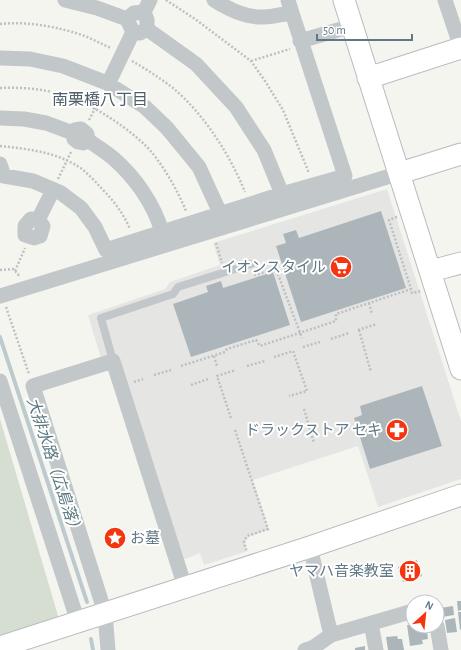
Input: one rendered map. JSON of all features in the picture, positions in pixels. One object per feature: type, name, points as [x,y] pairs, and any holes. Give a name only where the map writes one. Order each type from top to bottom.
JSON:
[{"type":"street","points":[[65,0],[97,8],[136,26],[196,64],[236,107],[264,150],[282,194]]},
{"type":"street","points":[[0,164],[4,176],[33,181],[61,193],[81,208],[95,227],[106,250],[191,222],[345,176],[290,7],[263,17],[244,15],[221,5],[214,0]]},
{"type":"street","points":[[344,0],[461,368]]},
{"type":"street","points":[[368,78],[461,48],[446,0]]},
{"type":"street","points":[[108,84],[136,26],[147,20],[147,6]]},
{"type":"street","points":[[301,43],[352,26]]},
{"type":"street","points":[[0,58],[30,59],[63,66],[108,84],[145,107],[167,128],[199,167],[220,214]]},
{"type":"street","points":[[0,118],[24,119],[46,123],[80,136],[113,158],[135,180],[156,216],[162,232]]},
{"type":"street","points":[[1,296],[461,154]]},
{"type":"street","points":[[30,236],[34,238],[40,236],[43,226],[38,220],[53,190]]},
{"type":"street","points":[[430,270],[461,263]]},
{"type":"street","points":[[108,650],[105,613],[33,386],[113,361],[185,587]]},
{"type":"street","points":[[0,381],[78,622]]},
{"type":"street","points":[[0,647],[310,547],[461,495]]},
{"type":"street","points":[[310,547],[331,635]]},
{"type":"street","points":[[311,649],[331,635],[405,613]]},
{"type":"street","points":[[371,623],[376,650]]},
{"type":"street","points":[[438,634],[441,650]]},
{"type":"lane","points":[[113,361],[101,318],[173,294],[178,287],[251,264]]},
{"type":"path","points":[[166,0],[195,19],[251,61],[283,110],[310,176]]},
{"type":"path","points":[[0,24],[14,22],[52,28],[85,36],[122,54],[173,88],[196,112],[219,141],[239,176],[246,195]]},
{"type":"path","points":[[251,61],[301,43]]},
{"type":"path","points":[[53,190],[108,84]]},
{"type":"path","points":[[0,88],[40,90],[66,96],[95,109],[122,126],[145,145],[165,172],[182,200],[191,222]]},
{"type":"path","points":[[0,146],[28,149],[55,156],[82,170],[107,194],[124,214],[131,230]]},
{"type":"path","points":[[400,216],[389,220],[412,293],[423,290]]},
{"type":"path","points":[[213,231],[223,264]]},
{"type":"path","points":[[15,271],[30,236]]},
{"type":"path","points":[[0,270],[7,269],[15,271],[18,274],[24,289]]},
{"type":"path","points":[[249,276],[276,269],[302,338]]},
{"type":"path","points":[[181,366],[214,356],[225,352],[227,349],[256,340],[260,346],[336,321],[336,314],[411,289]]},
{"type":"path","points":[[1,296],[33,386]]},
{"type":"path","points":[[369,303],[372,314]]},
{"type":"path","points":[[371,372],[358,330],[377,324]]},
{"type":"path","points":[[331,339],[349,333]]},
{"type":"path","points":[[303,348],[320,342]]},
{"type":"path","points":[[274,357],[293,351],[307,391],[288,396]]},
{"type":"path","points":[[214,356],[217,366]]},
{"type":"path","points":[[247,366],[265,361]]},
{"type":"path","points":[[154,375],[171,370]]},
{"type":"path","points":[[231,418],[217,376],[236,370]]},
{"type":"path","points":[[191,385],[208,379]]},
{"type":"path","points":[[304,409],[314,443]]},
{"type":"path","points":[[235,430],[268,529],[247,536],[244,539],[248,556]]},
{"type":"shaded area","points":[[387,189],[461,421],[461,479],[378,507],[358,446],[253,480],[269,530],[247,537],[245,542],[248,551],[204,565],[200,553],[183,560],[116,354],[101,359],[88,315],[165,289],[170,282],[220,265],[213,243]]},
{"type":"shaded area","points":[[0,419],[59,619],[0,637]]},
{"type":"building","name":"イオンスタイル","points":[[381,211],[406,288],[301,322],[276,246],[286,243],[283,234],[296,230],[299,238]]},
{"type":"building","points":[[273,272],[290,325],[191,357],[173,304],[208,292],[206,286],[221,281],[223,288]]},
{"type":"building","points":[[422,386],[442,446],[370,469],[354,418],[362,415],[360,406]]},
{"type":"building","name":"ヤマハ音楽教室","points":[[417,560],[422,576],[403,582],[398,567]]},
{"type":"building","points":[[457,601],[461,601],[461,610],[458,611]]},
{"type":"building","points":[[453,606],[454,615],[445,616],[445,607]]},
{"type":"building","points":[[458,612],[461,612],[460,630]]},
{"type":"building","points":[[455,618],[457,632],[447,633],[445,620]]},
{"type":"building","points":[[408,634],[427,634],[428,639],[422,640],[423,644],[410,646]]},
{"type":"building","points":[[397,636],[398,639],[402,639],[404,650],[388,650],[386,637]]},
{"type":"building","points":[[365,646],[365,650],[355,650],[355,648]]},
{"type":"waterway","name":"大排水路（広島落）","points":[[0,337],[87,602]]},
{"type":"waterway","name":"大排水路（広島落）","points":[[91,639],[93,650]]},
{"type":"place","name":"イオンスタイル","points":[[341,267]]},
{"type":"place","name":"ドラックストア セキ","points":[[397,430]]},
{"type":"place","name":"お墓","points":[[115,538]]},
{"type":"place","name":"ヤマハ音楽教室","points":[[410,571]]},
{"type":"district","name":"南栗橋八丁目","points":[[100,99]]}]
